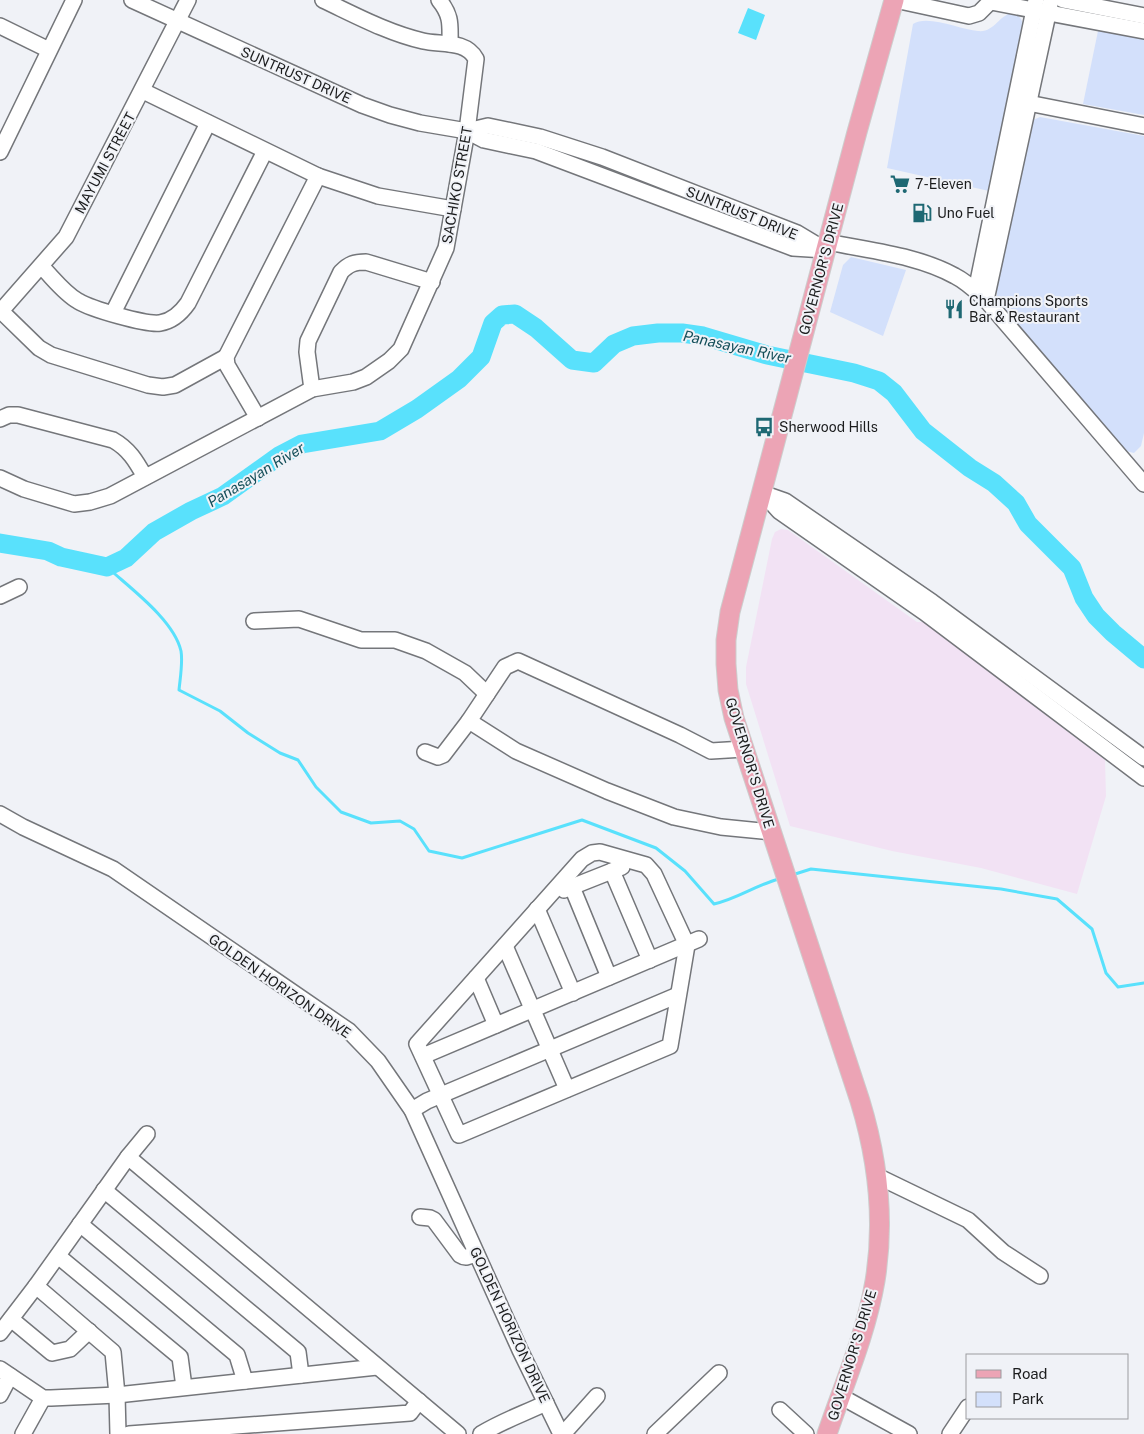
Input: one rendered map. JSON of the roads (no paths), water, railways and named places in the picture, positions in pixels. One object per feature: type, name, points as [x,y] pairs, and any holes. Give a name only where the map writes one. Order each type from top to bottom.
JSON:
[{"type":"main road","name":"GOVERNOR'S DRIVE","points":[[828,1434],[863,1331],[875,1282],[880,1235],[878,1176],[870,1134],[860,1101],[734,718],[728,690],[726,640],[737,582],[788,396],[826,246],[895,0]]},
{"type":"street","points":[[0,152],[74,0]]},
{"type":"street","name":"SUNTRUST DRIVE","points":[[132,0],[390,116],[467,131],[488,126],[540,137],[602,157],[826,246],[918,261],[938,268],[957,277],[981,296],[1143,478]]},
{"type":"street","name":"MAYUMI STREET","points":[[0,311],[66,238],[188,0]]},
{"type":"street","points":[[322,0],[397,33],[424,42],[450,44],[451,21],[447,9],[439,0]]},
{"type":"street","points":[[895,0],[969,16],[979,13],[992,1],[1042,6],[1144,31]]},
{"type":"street","points":[[1063,0],[1144,16]]},
{"type":"street","points":[[981,296],[1042,6]]},
{"type":"street","points":[[0,26],[49,50]]},
{"type":"street","name":"SACHIKO STREET","points":[[0,478],[24,489],[74,504],[90,502],[110,496],[312,389],[366,378],[390,361],[400,349],[446,248],[467,131],[476,60],[472,53],[465,48],[450,44]]},
{"type":"street","points":[[143,91],[318,176],[378,196],[453,209]]},
{"type":"street","points":[[1021,102],[1144,126]]},
{"type":"street","points":[[113,313],[208,123]]},
{"type":"street","points":[[42,266],[66,292],[88,306],[146,323],[161,323],[175,318],[188,303],[265,151]]},
{"type":"street","points":[[258,418],[227,365],[226,357],[318,176]]},
{"type":"street","points":[[312,389],[307,352],[308,341],[341,272],[348,265],[355,262],[366,262],[432,282]]},
{"type":"street","points":[[0,311],[39,348],[51,355],[148,385],[163,388],[175,385],[226,357]]},
{"type":"street","points":[[0,418],[18,415],[113,440],[124,447],[135,458],[145,477]]},
{"type":"street","points":[[762,492],[785,502],[932,602],[1144,758]]},
{"type":"street","points":[[762,492],[779,511],[924,612],[1144,778]]},
{"type":"street","points":[[0,596],[19,587]]},
{"type":"street","points":[[254,621],[299,620],[361,640],[395,640],[426,652],[465,673],[486,694]]},
{"type":"street","points":[[425,752],[438,757],[443,755],[469,721],[505,667],[518,661],[711,751],[744,749]]},
{"type":"street","points":[[469,721],[516,751],[674,818],[773,838]]},
{"type":"street","name":"GOLDEN HORIZON DRIVE","points":[[0,814],[23,827],[113,869],[349,1031],[378,1061],[412,1110],[476,1253],[562,1434]]},
{"type":"street","points":[[600,852],[636,862],[646,865],[654,874],[693,942],[678,995],[670,1046],[459,1135],[417,1044],[582,859],[592,853],[600,852]]},
{"type":"street","points":[[548,896],[636,862]]},
{"type":"street","points":[[612,871],[650,960]]},
{"type":"street","points":[[572,887],[609,977]]},
{"type":"street","points":[[537,909],[573,993]]},
{"type":"street","points":[[423,1056],[693,942]]},
{"type":"street","points":[[504,946],[567,1089]]},
{"type":"street","points":[[476,978],[496,1025]]},
{"type":"street","points":[[412,1110],[678,995]]},
{"type":"street","points":[[0,1333],[58,1256],[128,1157],[147,1134]]},
{"type":"street","points":[[128,1157],[458,1434]]},
{"type":"street","points":[[878,1176],[968,1220],[1003,1252],[1040,1276]]},
{"type":"street","points":[[104,1190],[298,1352],[301,1375]]},
{"type":"street","points":[[420,1217],[434,1220],[464,1258],[476,1253]]},
{"type":"street","points":[[80,1224],[237,1355],[244,1381]]},
{"type":"street","points":[[58,1256],[180,1357],[184,1388]]},
{"type":"street","points":[[36,1286],[114,1352],[118,1434]]},
{"type":"street","points":[[11,1319],[52,1353],[70,1350],[89,1331]]},
{"type":"street","points":[[0,1395],[5,1372],[43,1398],[117,1395],[376,1367]]},
{"type":"street","points":[[655,1434],[719,1374]]},
{"type":"street","points":[[562,1434],[597,1396]]},
{"type":"street","points":[[840,1396],[909,1434]]},
{"type":"street","points":[[23,1434],[43,1398]]},
{"type":"street","points":[[480,1434],[502,1421],[515,1408],[544,1399]]},
{"type":"street","points":[[129,1434],[410,1413],[419,1401]]},
{"type":"street","points":[[780,1410],[806,1434]]},
{"type":"street","points":[[950,1434],[966,1411]]},
{"type":"water","points":[[748,8],[765,15],[756,40],[738,33]]},
{"type":"waterway","name":"Panasayan River","points":[[0,543],[48,551],[61,557],[107,567],[126,558],[154,532],[191,511],[223,496],[279,456],[302,444],[380,431],[417,409],[459,379],[481,357],[493,323],[502,315],[515,314],[536,328],[572,360],[594,363],[614,344],[633,336],[682,333],[703,336],[767,355],[854,373],[879,381],[894,393],[923,431],[970,468],[994,483],[1016,503],[1028,524],[1072,568],[1084,598],[1096,616],[1144,659]]},
{"type":"waterway","points":[[107,567],[161,616],[177,639],[182,656],[179,690],[220,711],[248,733],[280,753],[298,760],[316,787],[341,812],[371,823],[400,821],[414,829],[429,851],[462,858],[582,820],[656,848],[685,871],[714,904],[779,879]]},
{"type":"waterway","points":[[792,875],[811,869],[1001,889],[1057,899],[1092,929],[1106,973],[1118,987],[1144,983]]},
{"type":"place","name":"7-Eleven","points":[[900,184]]},
{"type":"place","name":"Uno Fuel","points":[[922,213]]},
{"type":"place","name":"Champions Sports Bar & Restaurant","points":[[954,309]]},
{"type":"place","name":"Sherwood Hills","points":[[764,427]]}]
